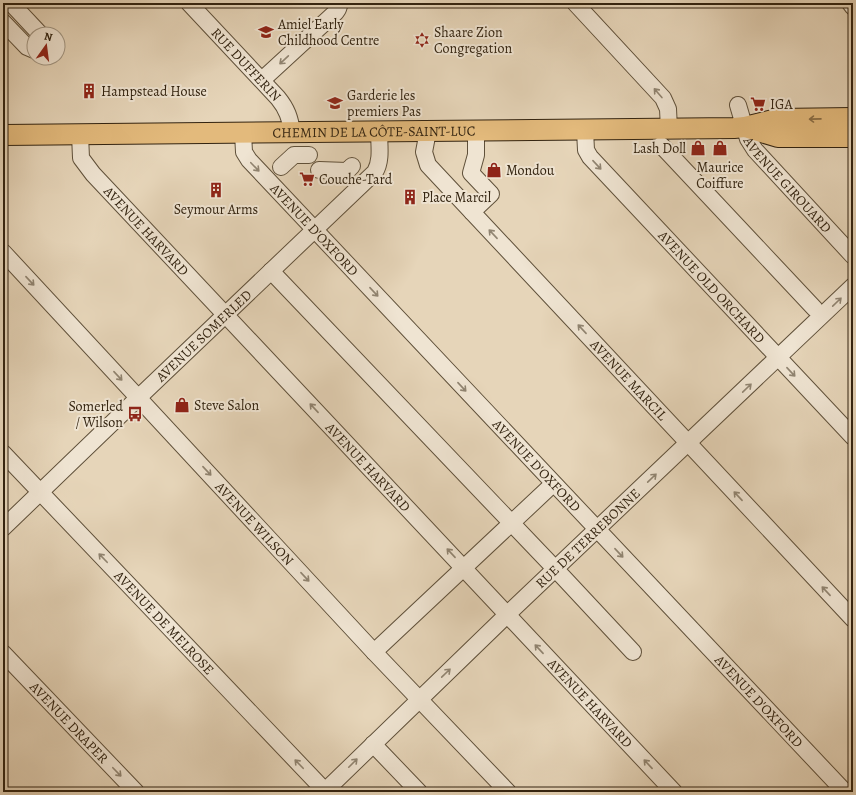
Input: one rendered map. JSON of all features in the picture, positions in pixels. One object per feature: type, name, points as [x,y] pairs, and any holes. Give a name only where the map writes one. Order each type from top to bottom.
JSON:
[{"type":"main road","name":"CHEMIN DE LA CÔTE-SAINT-LUC","points":[[3,135],[585,130],[665,137],[745,127],[777,119],[853,118]]},
{"type":"main road","name":"CHEMIN DE LA CÔTE-SAINT-LUC","points":[[745,127],[778,137],[853,137]]},
{"type":"street","points":[[11,3],[33,26]]},
{"type":"street","name":"RUE DUFFERIN","points":[[189,3],[262,80],[286,108],[291,121],[292,132]]},
{"type":"street","points":[[262,80],[336,12],[340,7],[340,3]]},
{"type":"street","points":[[575,3],[663,98],[668,110],[665,137],[815,309]]},
{"type":"street","points":[[850,3],[853,7]]},
{"type":"street","points":[[3,22],[26,47]]},
{"type":"street","name":"AVENUE GIROUARD","points":[[738,105],[750,142],[758,154],[853,256]]},
{"type":"street","name":"AVENUE OLD ORCHARD","points":[[585,130],[586,150],[590,157],[853,437]]},
{"type":"street","name":"AVENUE SOMERLED","points":[[3,528],[375,172],[380,158],[379,131]]},
{"type":"street","name":"AVENUE MARCIL","points":[[428,131],[424,152],[427,162],[853,619]]},
{"type":"street","points":[[472,212],[491,194],[471,173],[476,155],[476,131]]},
{"type":"street","name":"AVENUE D'OXFORD","points":[[242,133],[243,148],[246,156],[553,484],[845,792]]},
{"type":"street","name":"AVENUE HARVARD","points":[[80,134],[81,155],[86,165],[674,792]]},
{"type":"street","points":[[281,167],[294,155],[309,155]]},
{"type":"street","points":[[319,170],[347,171],[352,166]]},
{"type":"street","name":"AVENUE WILSON","points":[[3,252],[374,652],[508,792]]},
{"type":"street","points":[[271,271],[556,569],[633,652]]},
{"type":"street","name":"RUE DE TERREBONNE","points":[[325,792],[419,699],[853,286]]},
{"type":"street","name":"AVENUE DE MELROSE","points":[[3,453],[325,792]]},
{"type":"street","points":[[374,652],[553,484]]},
{"type":"street","name":"AVENUE DRAPER","points":[[3,652],[136,792]]},
{"type":"street","points":[[373,744],[419,792]]},
{"type":"place","name":"Amiel Early Childhood Centre","points":[[266,32]]},
{"type":"place","name":"Shaare Zion Congregation","points":[[422,40]]},
{"type":"place","name":"Hampstead House","points":[[89,91]]},
{"type":"place","name":"Garderie les premiers Pas","points":[[335,103]]},
{"type":"place","name":"IGA","points":[[758,104]]},
{"type":"place","name":"Lash Doll","points":[[698,148]]},
{"type":"place","name":"Maurice Coiffure","points":[[720,148]]},
{"type":"place","name":"Mondou","points":[[494,170]]},
{"type":"place","name":"Couche-Tard","points":[[307,179]]},
{"type":"place","name":"Seymour Arms","points":[[216,190]]},
{"type":"place","name":"Place Marcil","points":[[410,197]]},
{"type":"place","name":"Steve Salon","points":[[182,405]]},
{"type":"place","name":"Somerled / Wilson","points":[[135,414]]}]
